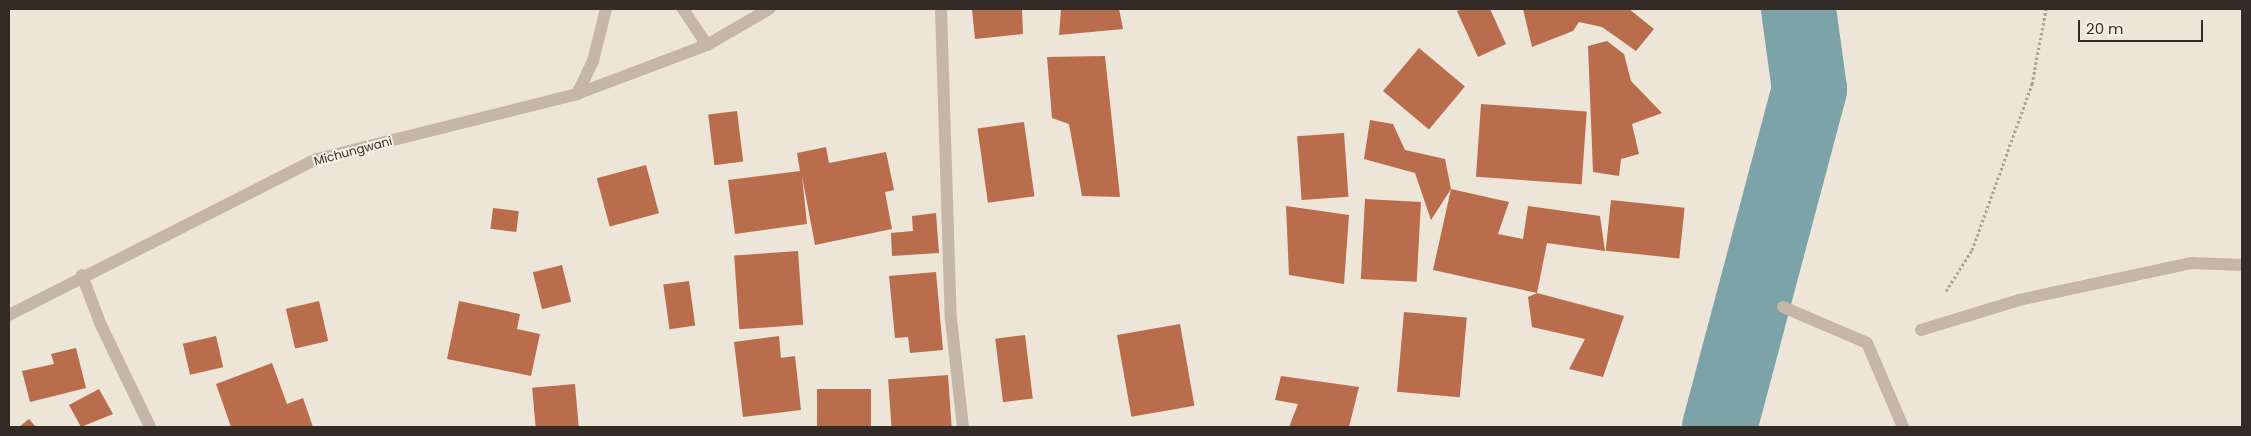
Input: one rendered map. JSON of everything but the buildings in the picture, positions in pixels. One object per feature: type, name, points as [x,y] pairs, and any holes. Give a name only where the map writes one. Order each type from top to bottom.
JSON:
[{"type":"street","points":[[577,94],[593,61],[606,9]]},
{"type":"street","points":[[683,9],[707,45]]},
{"type":"street","name":"Michungwani","points":[[9,315],[82,275],[317,159],[577,94],[707,45],[769,9]]},
{"type":"street","points":[[941,9],[951,319],[963,427]]},
{"type":"street","points":[[1921,330],[2019,300],[2192,263],[2242,265]]},
{"type":"street","points":[[82,275],[100,323],[150,427]]},
{"type":"street","points":[[1783,307],[1867,343],[1903,427]]},
{"type":"path","points":[[1921,330],[1972,250],[2032,84],[2046,9]]},
{"type":"waterway","points":[[1719,427],[1809,89],[1798,9]]}]
